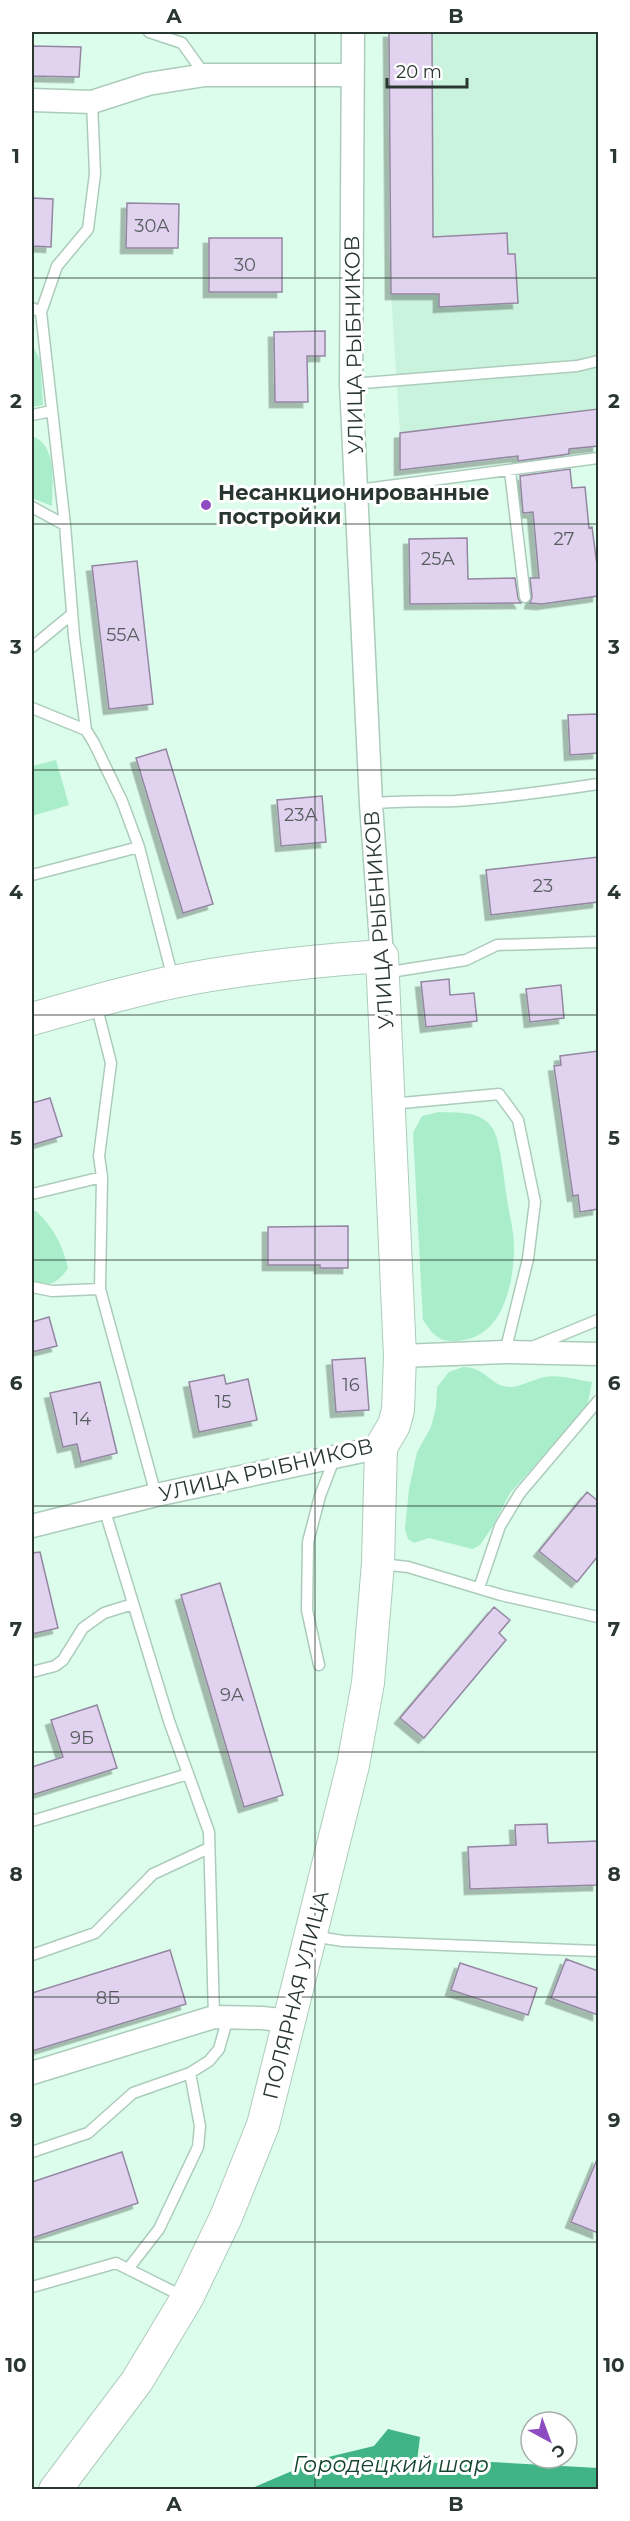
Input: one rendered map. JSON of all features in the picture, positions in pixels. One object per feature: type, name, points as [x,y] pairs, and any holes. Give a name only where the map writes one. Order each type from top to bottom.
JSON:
[{"type":"main road","points":[[32,1019],[174,982],[298,962],[383,964]]},
{"type":"main road","name":"УЛИЦА РЫБНИКОВ","points":[[381,1447],[394,1425],[398,1410],[400,1356],[383,964]]},
{"type":"main road","name":"ПОЛЯРНАЯ УЛИЦА","points":[[55,2490],[137,2381],[187,2298],[226,2217],[263,2126],[353,1765],[368,1683],[378,1563],[381,1447]]},
{"type":"street","name":"УЛИЦА РЫБНИКОВ","points":[[353,32],[351,384],[358,490],[371,804],[383,964]]},
{"type":"street","points":[[32,100],[92,102],[148,84],[205,75],[352,75]]},
{"type":"street","points":[[400,1356],[512,1352],[598,1354]]},
{"type":"street","name":"УЛИЦА РЫБНИКОВ","points":[[32,1526],[156,1495],[381,1447]]},
{"type":"street","points":[[32,2073],[221,2017],[290,2021]]},
{"type":"lane","points":[[149,32],[182,43],[205,75]]},
{"type":"lane","points":[[92,102],[95,174],[88,228],[57,266],[36,310],[52,411],[86,730],[122,801],[139,848],[174,982]]},
{"type":"lane","points":[[351,384],[577,366],[598,361]]},
{"type":"lane","points":[[32,415],[52,411]]},
{"type":"lane","points":[[358,490],[598,458]]},
{"type":"lane","points":[[510,471],[525,597]]},
{"type":"lane","points":[[32,507],[65,525]]},
{"type":"lane","points":[[32,647],[72,614]]},
{"type":"lane","points":[[32,708],[86,730]]},
{"type":"lane","points":[[371,804],[401,800],[454,801],[546,792],[598,784]]},
{"type":"lane","points":[[32,875],[139,848]]},
{"type":"lane","points":[[383,964],[466,960],[497,945],[598,942]]},
{"type":"lane","points":[[95,1001],[111,1063],[99,1156],[102,1177],[100,1288],[156,1495]]},
{"type":"lane","points":[[390,1105],[499,1094],[518,1120],[536,1202],[512,1352]]},
{"type":"lane","points":[[32,1194],[102,1177]]},
{"type":"lane","points":[[32,1287],[52,1292],[100,1288]]},
{"type":"lane","points":[[512,1352],[598,1320]]},
{"type":"lane","points":[[479,1588],[500,1526],[520,1493],[598,1401]]},
{"type":"lane","points":[[319,1665],[307,1610],[308,1542],[320,1496],[336,1456]]},
{"type":"lane","points":[[32,2152],[88,2133],[133,2093],[190,2073],[210,2061],[219,2049],[221,2017],[209,1832],[188,1774],[104,1508]]},
{"type":"lane","points":[[378,1563],[408,1567],[479,1588],[598,1617]]},
{"type":"lane","points":[[32,1672],[56,1666],[83,1628],[104,1613],[133,1604]]},
{"type":"lane","points":[[32,1821],[188,1774]]},
{"type":"lane","points":[[32,1954],[95,1933],[153,1874],[209,1848]]},
{"type":"lane","points":[[312,1936],[343,1941],[598,1951]]},
{"type":"lane","points":[[128,2270],[159,2229],[198,2147],[200,2126],[190,2073]]},
{"type":"lane","points":[[32,2287],[116,2263],[187,2298]]},
{"type":"shaded area","points":[[389,32],[598,32],[598,409],[400,433],[391,294]]},
{"type":"shaded area","points":[[32,344],[40,360],[43,405],[32,407]]},
{"type":"shaded area","points":[[32,436],[40,441],[50,456],[53,477],[52,506],[32,498]]},
{"type":"shaded area","points":[[56,760],[69,805],[32,816],[32,766]]},
{"type":"shaded area","points":[[439,1112],[476,1116],[482,1118],[493,1129],[500,1150],[514,1240],[509,1290],[497,1317],[489,1328],[478,1336],[456,1341],[439,1338],[423,1320],[413,1133],[422,1116]]},
{"type":"shaded area","points":[[32,1211],[36,1211],[52,1230],[63,1251],[68,1268],[57,1280],[43,1285],[32,1282]]},
{"type":"shaded area","points":[[463,1367],[477,1370],[497,1383],[509,1387],[550,1376],[592,1382],[587,1407],[510,1493],[480,1545],[473,1549],[429,1538],[414,1543],[408,1539],[405,1529],[409,1489],[417,1452],[431,1427],[436,1407],[437,1387],[449,1372]]},
{"type":"water","name":"Городецкий шар","points":[[388,2429],[420,2437],[417,2461],[448,2464],[473,2461],[519,2464],[519,2470],[598,2468],[598,2489],[250,2489],[320,2459],[374,2446]]},
{"type":"building","points":[[389,32],[432,32],[433,237],[507,233],[508,254],[515,254],[518,303],[439,307],[439,294],[391,294]]},
{"type":"building","points":[[32,46],[81,47],[79,77],[32,76]]},
{"type":"building","points":[[32,198],[53,199],[51,247],[32,246]]},
{"type":"building","points":[[127,203],[179,204],[178,248],[126,248]]},
{"type":"building","points":[[209,238],[282,238],[282,292],[209,292]]},
{"type":"building","points":[[325,331],[325,356],[307,356],[308,402],[275,402],[274,332]]},
{"type":"building","points":[[598,409],[598,446],[569,449],[569,454],[518,461],[518,456],[400,470],[400,433]]},
{"type":"building","points":[[570,469],[572,488],[585,487],[589,528],[592,527],[597,565],[598,596],[542,604],[530,603],[532,597],[530,578],[539,578],[533,512],[523,513],[520,476]]},
{"type":"building","points":[[467,538],[468,579],[515,578],[521,603],[410,604],[409,539]]},
{"type":"building","points":[[137,561],[153,704],[109,709],[92,566]]},
{"type":"building","points":[[598,714],[598,753],[570,755],[568,715]]},
{"type":"building","points":[[166,749],[213,904],[183,913],[136,758]]},
{"type":"building","points":[[322,796],[326,842],[281,846],[277,800]]},
{"type":"building","points":[[598,857],[598,902],[491,915],[486,870]]},
{"type":"building","points":[[449,979],[450,995],[474,993],[477,1021],[426,1027],[421,982]]},
{"type":"building","points":[[561,985],[564,1018],[530,1022],[526,989]]},
{"type":"building","points":[[598,1051],[598,1209],[580,1212],[578,1195],[573,1196],[554,1066],[561,1065],[560,1056]]},
{"type":"building","points":[[50,1098],[62,1136],[32,1145],[32,1103]]},
{"type":"building","points":[[348,1226],[348,1268],[320,1268],[320,1265],[268,1265],[268,1227]]},
{"type":"building","points":[[49,1317],[57,1346],[32,1352],[32,1322]]},
{"type":"building","points":[[365,1358],[369,1410],[336,1412],[332,1360]]},
{"type":"building","points":[[224,1375],[226,1384],[248,1379],[257,1420],[199,1432],[189,1382]]},
{"type":"building","points":[[100,1382],[117,1453],[81,1462],[77,1444],[63,1447],[50,1393]]},
{"type":"building","points":[[587,1492],[598,1501],[598,1556],[577,1582],[539,1551]]},
{"type":"building","points":[[40,1552],[58,1628],[32,1634],[32,1553]]},
{"type":"building","points":[[220,1583],[283,1795],[244,1807],[181,1595]]},
{"type":"building","points":[[494,1607],[510,1620],[499,1633],[506,1640],[424,1738],[400,1718]]},
{"type":"building","points":[[97,1705],[117,1768],[32,1795],[32,1767],[63,1757],[51,1720]]},
{"type":"building","points":[[547,1824],[548,1843],[598,1841],[598,1885],[470,1889],[468,1847],[516,1845],[515,1825]]},
{"type":"building","points":[[170,1950],[186,2004],[32,2051],[32,1993]]},
{"type":"building","points":[[566,1959],[598,1971],[598,2015],[551,1998]]},
{"type":"building","points":[[460,1963],[537,1988],[528,2015],[451,1990]]},
{"type":"building","points":[[122,2152],[138,2203],[32,2238],[32,2182]]},
{"type":"building","points":[[598,2157],[598,2233],[571,2222]]},
{"type":"place","name":"Несанкционированные постройки","points":[[206,505]]}]
